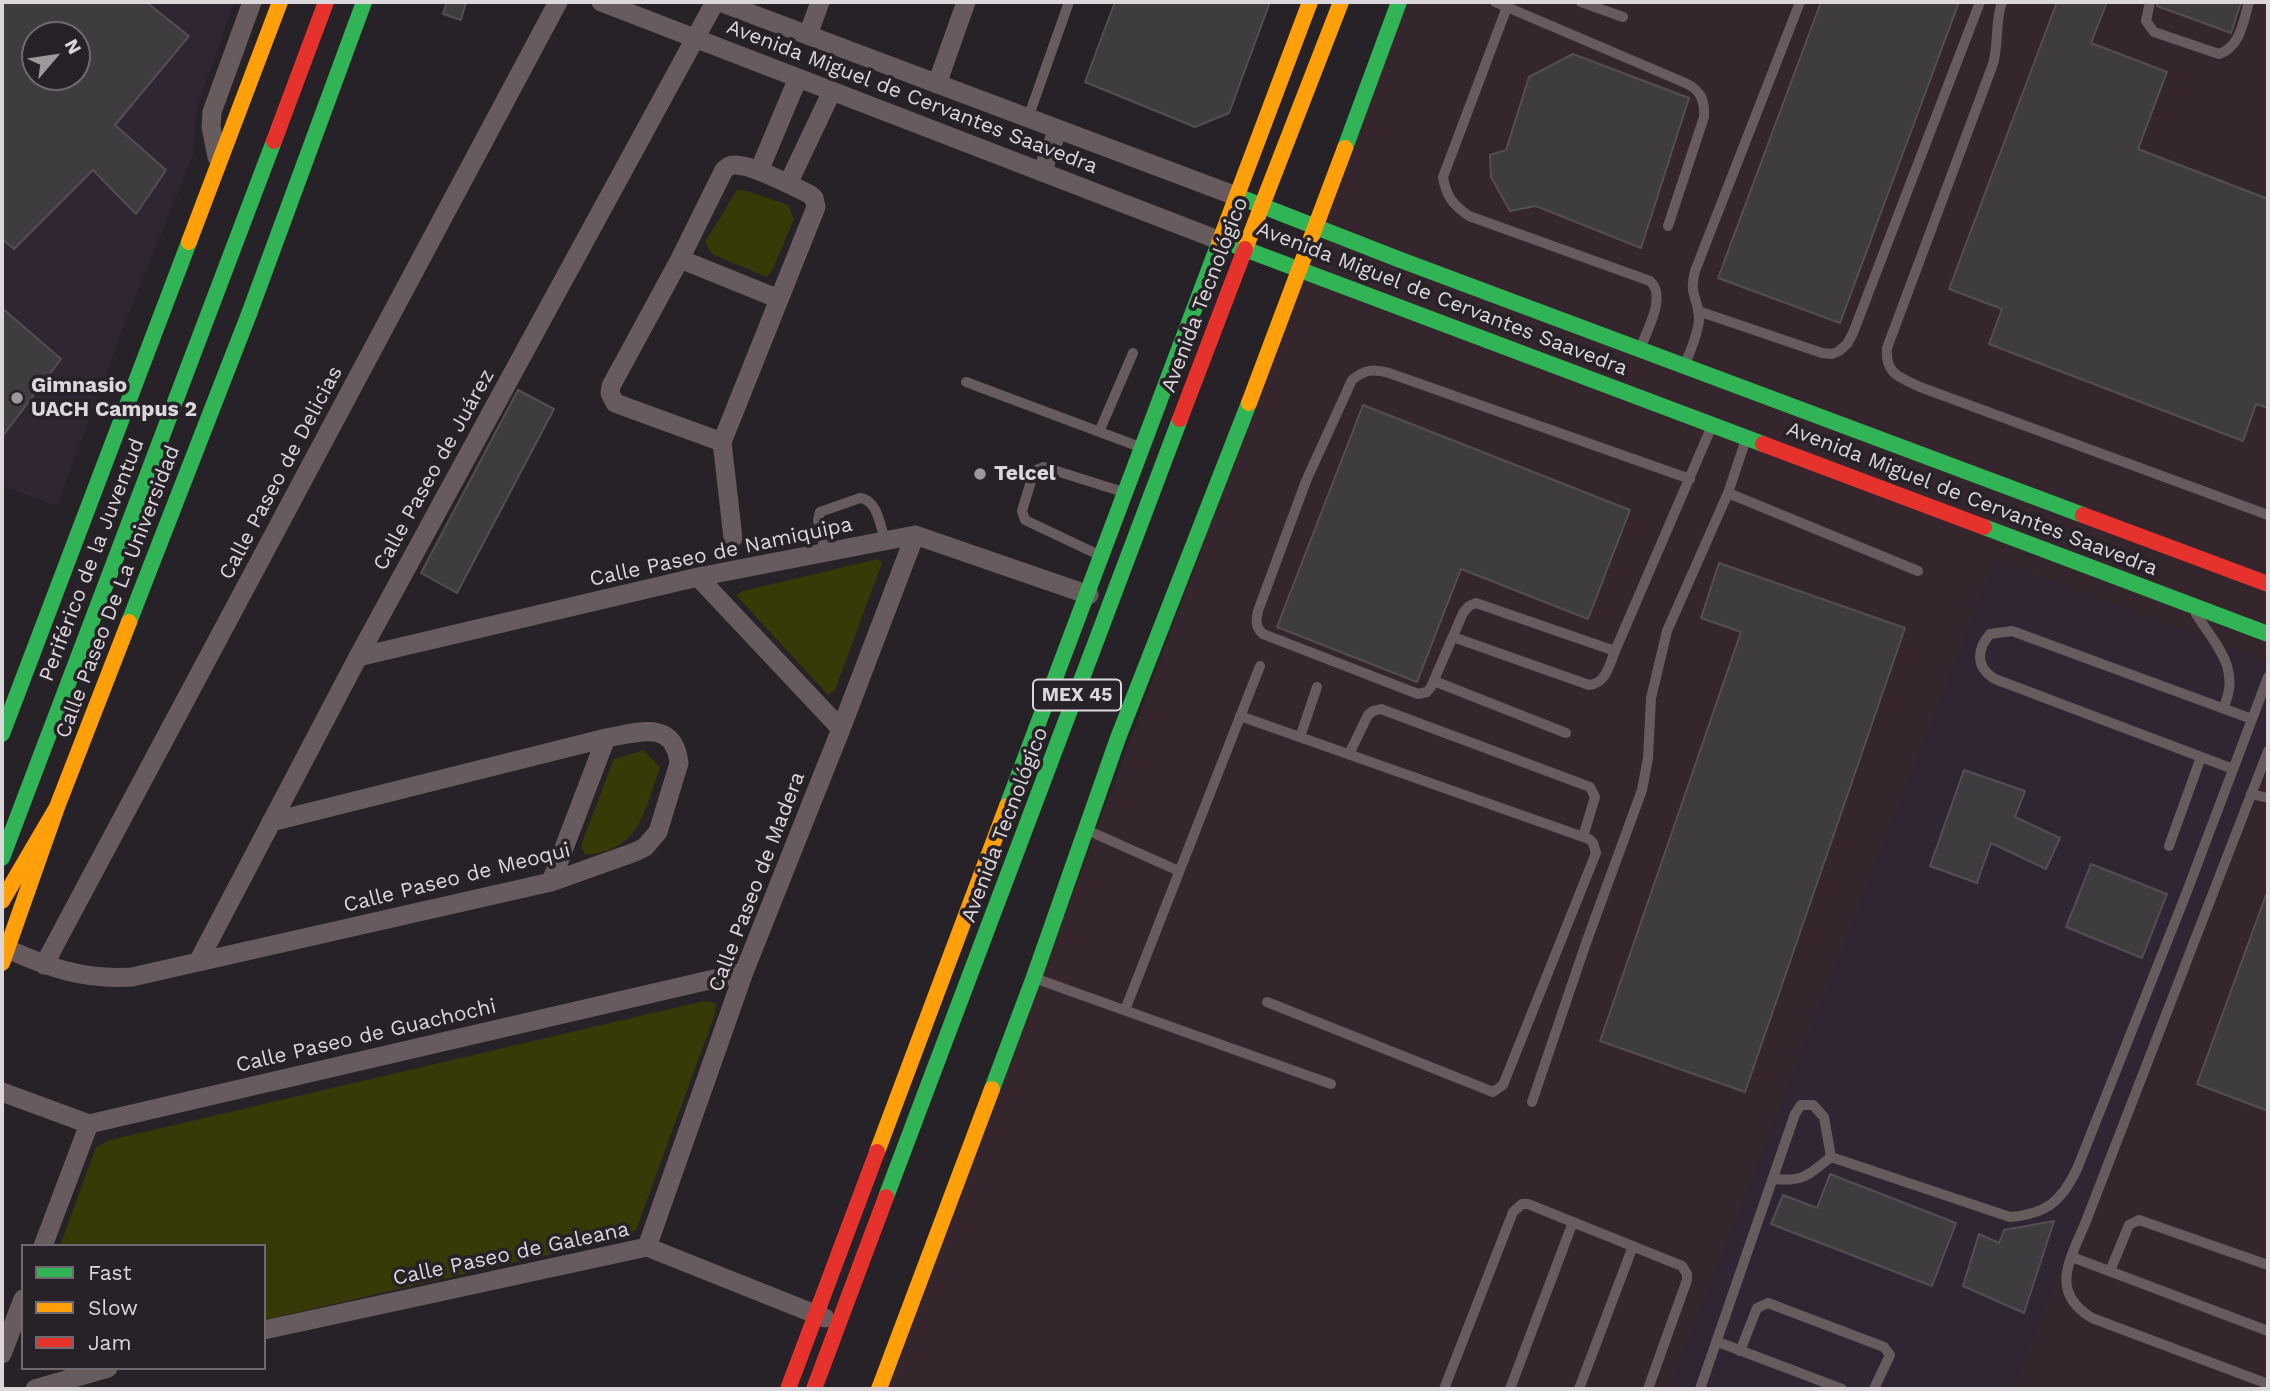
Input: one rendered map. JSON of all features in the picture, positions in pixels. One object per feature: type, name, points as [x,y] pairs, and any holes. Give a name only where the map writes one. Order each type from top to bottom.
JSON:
[{"type":"main road","name":"Periférico de la Juventud","points":[[2,734],[280,2]]},
{"type":"main road","name":"Periférico de la Juventud","points":[[2,858],[326,2]]},
{"type":"main road","name":"Calle Paseo De La Universidad","points":[[4,956],[57,807],[249,314],[364,2]]},
{"type":"main road","points":[[788,1389],[1310,2]]},
{"type":"main road","name":"Avenida Tecnológico","points":[[814,1389],[1261,206],[1341,2]]},
{"type":"main road","name":"MEX 45","points":[[879,1389],[1034,977],[1128,712],[1300,272],[1399,2]]},
{"type":"main road","name":"Avenida Miguel de Cervantes Saavedra","points":[[1236,196],[1316,225],[1395,270],[1640,349],[1970,480],[2267,578]]},
{"type":"main road","name":"Avenida Miguel de Cervantes Saavedra","points":[[1221,241],[1746,438],[1959,512],[2268,634]]},
{"type":"main road","points":[[1383,303],[1395,270]]},
{"type":"main road","points":[[2,901],[57,807]]},
{"type":"street","points":[[218,163],[211,127],[212,112],[252,2]]},
{"type":"street","name":"Calle Paseo de Delicias","points":[[44,965],[558,2]]},
{"type":"street","name":"Avenida Miguel de Cervantes Saavedra","points":[[601,2],[1221,241]]},
{"type":"street","name":"Avenida Miguel de Cervantes Saavedra","points":[[718,2],[1236,196]]},
{"type":"street","name":"Calle Paseo de Juárez","points":[[198,962],[358,657],[695,38],[718,2]]},
{"type":"street","points":[[808,35],[820,2]]},
{"type":"street","points":[[937,84],[966,2]]},
{"type":"street","points":[[759,171],[798,78]]},
{"type":"street","points":[[788,184],[832,91]]},
{"type":"street","points":[[1042,172],[1058,129]]},
{"type":"street","points":[[722,442],[615,403],[610,393],[611,386],[680,259],[724,170],[737,165],[788,184],[814,198],[816,207],[722,442],[733,538]]},
{"type":"street","points":[[680,259],[779,299]]},
{"type":"street","points":[[915,535],[1089,595]]},
{"type":"street","name":"Calle Paseo de Namiquipa","points":[[358,657],[698,577],[915,535]]},
{"type":"street","name":"Calle Paseo de Madera","points":[[647,1247],[744,972],[915,535]]},
{"type":"street","points":[[698,577],[841,729]]},
{"type":"street","name":"Calle Paseo de Meoqui","points":[[4,956],[67,973],[108,978],[149,974],[551,882],[645,847],[658,832],[679,763],[669,738],[652,730],[606,738],[271,822]]},
{"type":"street","points":[[551,882],[606,738]]},
{"type":"street","name":"Calle Paseo de Guachochi","points":[[89,1124],[744,972]]},
{"type":"street","points":[[2,1092],[89,1124],[44,1244]]},
{"type":"street","name":"Calle Paseo de Galeana","points":[[266,1330],[647,1247],[839,1324]]},
{"type":"street","points":[[2,1354],[21,1304]]},
{"type":"street","points":[[35,1389],[101,1370]]},
{"type":"lane","points":[[1028,118],[1069,2]]},
{"type":"lane","points":[[1494,2],[1695,87],[1701,95],[1704,117],[1668,226]]},
{"type":"lane","points":[[1581,2],[1623,17]]},
{"type":"lane","points":[[1685,366],[1699,324],[1691,284],[1695,271],[1801,2]]},
{"type":"lane","points":[[1698,311],[1822,353],[1832,354],[1847,344],[1869,294],[1980,2]]},
{"type":"lane","points":[[2002,2],[1993,64],[1887,348],[1886,361],[1891,370],[1920,387],[2268,516]]},
{"type":"lane","points":[[2150,2],[2146,21],[2154,32],[2219,54],[2231,49],[2236,43],[2249,2]]},
{"type":"lane","points":[[1507,7],[1443,177],[1446,192],[1455,206],[1469,216],[1650,281],[1656,286],[1658,297],[1640,349]]},
{"type":"lane","points":[[1100,432],[1133,353]]},
{"type":"lane","points":[[1615,651],[1476,603],[1464,612],[1427,692],[1414,693],[1263,634],[1256,622],[1288,525],[1306,481],[1352,380],[1361,372],[1373,369],[1390,373],[1690,479]]},
{"type":"lane","points":[[966,382],[1143,449]]},
{"type":"lane","points":[[1452,637],[1589,685],[1600,682],[1712,425]]},
{"type":"lane","points":[[1532,1102],[1642,790],[1648,758],[1651,698],[1667,631],[1728,493],[1746,438]]},
{"type":"lane","points":[[1103,557],[1025,520],[1022,511],[1034,471],[1044,467],[1127,494]]},
{"type":"lane","points":[[1728,493],[1918,571]]},
{"type":"lane","points":[[825,552],[818,520],[820,512],[860,498],[866,499],[873,506],[885,541]]},
{"type":"lane","points":[[2190,604],[2228,666],[2230,689],[2223,708]]},
{"type":"lane","points":[[2233,769],[1995,679],[1985,674],[1979,660],[1980,650],[1990,634],[2012,631],[2252,719]]},
{"type":"lane","points":[[1125,1010],[1260,666]]},
{"type":"lane","points":[[1831,1157],[2010,1217],[2029,1215],[2055,1202],[2068,1188],[2186,894],[2268,677]]},
{"type":"lane","points":[[1434,681],[1566,733]]},
{"type":"lane","points":[[1300,737],[1317,687]]},
{"type":"lane","points":[[1349,754],[1368,715],[1381,709],[1590,787],[1595,797],[1583,836]]},
{"type":"lane","points":[[1240,716],[1583,836],[1593,843],[1596,853],[1503,1085],[1498,1090],[1493,1092],[1267,1002]]},
{"type":"lane","points":[[2268,751],[2067,1270],[2066,1287],[2070,1300],[2092,1318],[2268,1384]]},
{"type":"lane","points":[[2169,846],[2201,757]]},
{"type":"lane","points":[[2252,794],[2268,798]]},
{"type":"lane","points":[[1085,829],[1179,871]]},
{"type":"lane","points":[[1034,977],[1331,1084]]},
{"type":"lane","points":[[1700,1389],[1795,1114],[1801,1105],[1814,1105],[1824,1117],[1831,1157]]},
{"type":"lane","points":[[1774,1180],[1795,1181],[1831,1157]]},
{"type":"lane","points":[[1444,1389],[1513,1212],[1522,1204],[1528,1204],[1682,1266],[1687,1280],[1648,1389]]},
{"type":"lane","points":[[2110,1271],[2129,1225],[2139,1220],[2268,1265]]},
{"type":"lane","points":[[1510,1389],[1573,1222]]},
{"type":"lane","points":[[1579,1389],[1633,1246]]},
{"type":"lane","points":[[2072,1257],[2268,1331]]},
{"type":"lane","points":[[1740,1351],[1757,1308],[1768,1303],[1884,1347],[1890,1355],[1874,1389]]},
{"type":"lane","points":[[1718,1342],[1842,1389]]},
{"type":"shaded area","points":[[2,2],[234,2],[197,108],[193,155],[123,328],[57,506],[2,486]]},
{"type":"shaded area","points":[[1405,2],[2268,2],[2268,1389],[888,1389]]},
{"type":"shaded area","points":[[737,190],[788,205],[794,219],[767,277],[712,254],[705,242]]},
{"type":"shaded area","points":[[878,559],[882,563],[835,690],[828,695],[736,595],[743,591]]},
{"type":"shaded area","points":[[1996,560],[2268,663],[2268,735],[2012,1389],[1670,1389]]},
{"type":"shaded area","points":[[644,750],[660,768],[644,814],[629,837],[618,846],[604,852],[585,855],[581,845],[614,759]]},
{"type":"shaded area","points":[[704,1001],[716,1003],[715,1014],[636,1230],[625,1237],[266,1320],[266,1244],[61,1244],[96,1147],[110,1140]]},
{"type":"building","points":[[2,2],[146,2],[189,36],[115,125],[166,170],[136,214],[93,170],[14,249],[2,239]]},
{"type":"building","points":[[447,2],[466,2],[461,20],[443,14]]},
{"type":"building","points":[[1115,2],[1270,2],[1229,113],[1195,127],[1085,82]]},
{"type":"building","points":[[1821,2],[1959,2],[1840,323],[1718,278]]},
{"type":"building","points":[[2057,2],[2107,2],[2091,43],[2167,72],[2138,149],[2268,199],[2268,408],[2256,404],[2243,441],[1989,344],[2002,309],[1949,289]]},
{"type":"building","points":[[2157,2],[2241,2],[2231,33],[2157,6]]},
{"type":"building","points":[[1573,54],[1689,98],[1641,248],[1536,206],[1510,211],[1491,177],[1490,155],[1506,150],[1529,77]]},
{"type":"building","name":"Gimnasio UACH Campus 2","points":[[2,308],[61,359],[2,437]]},
{"type":"building","points":[[518,390],[554,409],[457,593],[421,573]]},
{"type":"building","points":[[1363,405],[1630,510],[1588,619],[1461,569],[1417,682],[1277,627]]},
{"type":"building","points":[[1719,563],[1905,628],[1745,1092],[1600,1041],[1741,632],[1701,618]]},
{"type":"building","points":[[1964,770],[2025,791],[2015,817],[2060,838],[2046,869],[1991,843],[1977,883],[1930,866]]},
{"type":"building","points":[[2091,864],[2167,894],[2142,958],[2066,927]]},
{"type":"building","points":[[2268,895],[2268,1111],[2197,1084]]},
{"type":"building","points":[[1830,1174],[1956,1223],[1932,1286],[1771,1224],[1783,1195],[1817,1208]]},
{"type":"building","points":[[2054,1221],[2024,1313],[1963,1286],[1979,1234],[1999,1243],[2004,1230]]},
{"type":"traffic: fast","points":[[129,622],[249,314],[364,2]]},
{"type":"traffic: fast","points":[[1345,148],[1399,2]]},
{"type":"traffic: fast","points":[[2,858],[274,141]]},
{"type":"traffic: fast","points":[[1242,198],[2083,515]]},
{"type":"traffic: fast","points":[[2,734],[189,242]]},
{"type":"traffic: fast","points":[[1226,242],[1763,444]]},
{"type":"traffic: fast","points":[[1007,806],[1219,243]]},
{"type":"traffic: fast","points":[[992,1089],[1118,738],[1249,403]]},
{"type":"traffic: fast","points":[[886,1197],[1180,419]]},
{"type":"traffic: fast","points":[[1984,527],[2268,634]]},
{"type":"traffic: slow","points":[[189,242],[280,2]]},
{"type":"traffic: slow","points":[[1219,243],[1310,2]]},
{"type":"traffic: slow","points":[[1245,249],[1341,2]]},
{"type":"traffic: slow","points":[[1249,403],[1345,148]]},
{"type":"traffic: slow","points":[[2,963],[57,807],[129,622]]},
{"type":"traffic: slow","points":[[877,1152],[1007,806]]},
{"type":"traffic: slow","points":[[2,901],[57,807]]},
{"type":"traffic: slow","points":[[879,1389],[992,1089]]},
{"type":"traffic: jam","points":[[274,141],[326,2]]},
{"type":"traffic: jam","points":[[1180,419],[1245,249]]},
{"type":"traffic: jam","points":[[1763,444],[1984,527]]},
{"type":"traffic: jam","points":[[2083,515],[2268,584]]},
{"type":"traffic: jam","points":[[788,1389],[877,1152]]},
{"type":"traffic: jam","points":[[814,1389],[886,1197]]},
{"type":"place","name":"Gimnasio UACH Campus 2","points":[[17,398]]},
{"type":"place","name":"Telcel","points":[[980,474]]}]
